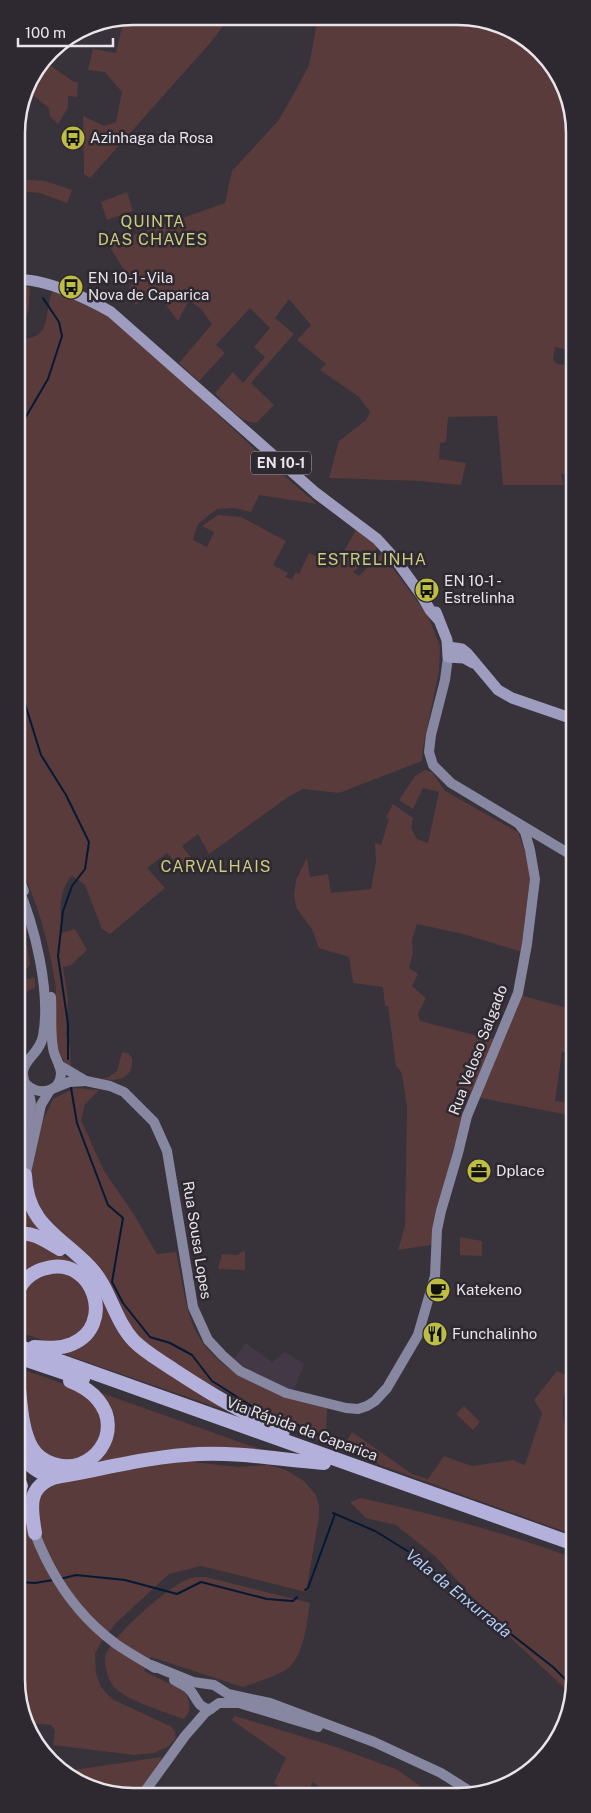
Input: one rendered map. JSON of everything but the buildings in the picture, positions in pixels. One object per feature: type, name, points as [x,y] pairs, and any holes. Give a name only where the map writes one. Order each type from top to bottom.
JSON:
[{"type":"highway","points":[[25,1186],[30,1206],[41,1222],[86,1264],[102,1283],[126,1331],[134,1341],[146,1351],[237,1410],[302,1439],[327,1460]]},
{"type":"highway","points":[[25,1233],[40,1238],[86,1264]]},
{"type":"highway","points":[[25,1280],[34,1272],[52,1266],[63,1267],[76,1272],[88,1283],[95,1298],[96,1308],[90,1328],[73,1344],[25,1353]]},
{"type":"highway","name":"Via Rápida da Caparica","points":[[25,1354],[566,1541]]},
{"type":"highway","points":[[25,1355],[75,1383],[98,1400],[106,1415],[107,1430],[101,1449],[95,1455],[82,1464],[65,1467],[39,1457],[30,1444],[25,1431]]},
{"type":"highway","points":[[35,1533],[31,1512],[32,1498],[43,1483],[56,1477],[158,1458],[198,1454],[244,1455],[278,1460],[327,1460]]},
{"type":"highway","name":"Via Rápida da Caparica","points":[[327,1460],[566,1549]]},
{"type":"highway","points":[[25,1463],[47,1476],[56,1477]]},
{"type":"main road","name":"EN 10-1","points":[[25,280],[79,294],[111,312],[316,493],[377,539],[396,560],[438,619],[445,632],[448,652]]},
{"type":"main road","points":[[566,717],[512,698],[498,690],[462,649],[448,652],[446,680],[431,735],[430,759],[437,771],[451,783],[519,824],[532,840],[550,842],[566,851]]},
{"type":"main road","name":"Rua Veloso Salgado","points":[[380,1396],[396,1376],[418,1335],[435,1276],[437,1230],[441,1211],[467,1116],[518,993],[527,944],[535,878],[532,840]]},
{"type":"main road","points":[[25,893],[44,959],[51,998],[52,1046],[61,1076],[41,1105],[25,1158]]},
{"type":"main road","points":[[25,906],[36,943],[44,998],[43,1034],[40,1045],[25,1064]]},
{"type":"main road","points":[[33,1056],[46,1054],[58,1064]]},
{"type":"main road","name":"Rua Sousa Lopes","points":[[58,1064],[86,1081]]},
{"type":"main road","name":"Rua Sousa Lopes","points":[[52,1089],[69,1082],[86,1081],[110,1086],[124,1092],[154,1122],[167,1151],[193,1307],[208,1340],[222,1355],[240,1371],[286,1393],[332,1405],[358,1409],[372,1404],[380,1396]]},
{"type":"main road","points":[[26,1083],[37,1091],[52,1089]]},
{"type":"main road","points":[[25,1145],[31,1105],[31,1096],[26,1083]]},
{"type":"main road","points":[[25,1487],[35,1533]]},
{"type":"main road","points":[[25,1505],[55,1577],[81,1612],[116,1644],[185,1686],[202,1707],[239,1703],[404,1756]]},
{"type":"main road","points":[[151,1665],[194,1682],[212,1685],[228,1694],[278,1706],[374,1742],[441,1773],[465,1787]]},
{"type":"main road","points":[[189,1731],[197,1710],[199,1688],[212,1685]]},
{"type":"main road","points":[[147,1788],[189,1731],[215,1706],[221,1695],[212,1685]]},
{"type":"shaded area","points":[[224,25],[90,178],[84,174],[83,116],[104,126],[116,122],[122,92],[105,72],[88,70],[93,49],[116,53],[122,26]]},
{"type":"shaded area","points":[[316,25],[465,25],[493,31],[512,39],[524,47],[544,67],[552,79],[564,112],[566,133],[566,349],[555,347],[553,359],[557,364],[566,365],[566,474],[561,474],[564,485],[503,485],[497,416],[448,417],[446,442],[440,443],[439,459],[466,463],[461,485],[420,481],[329,478],[339,441],[366,420],[370,412],[359,397],[320,370],[326,364],[297,340],[311,325],[289,299],[275,318],[294,334],[251,383],[274,405],[256,423],[238,416],[215,393],[233,372],[243,383],[265,357],[254,347],[270,328],[250,308],[216,345],[225,353],[199,381],[179,363],[212,324],[201,309],[189,300],[178,321],[157,293],[135,305],[129,289],[132,283],[108,244],[225,203],[232,171],[278,121],[309,65]]},
{"type":"shaded area","points":[[49,65],[74,82],[78,82],[77,97],[68,96],[68,108],[58,124],[50,116],[49,108],[32,95],[39,79]]},
{"type":"shaded area","points":[[25,180],[45,181],[72,190],[67,203],[40,193],[25,192]]},
{"type":"shaded area","points":[[127,192],[133,211],[107,220],[101,202]]},
{"type":"shaded area","points":[[25,287],[30,287],[29,308],[25,320]]},
{"type":"shaded area","points":[[53,290],[102,311],[176,375],[264,458],[317,504],[259,495],[251,512],[234,508],[217,509],[198,524],[193,540],[207,547],[214,532],[202,526],[218,515],[241,517],[286,541],[273,565],[288,573],[285,577],[292,579],[296,572],[299,574],[309,553],[336,565],[356,530],[377,546],[376,553],[353,572],[359,576],[382,553],[428,616],[440,646],[439,671],[422,761],[339,793],[303,789],[291,795],[209,854],[198,834],[182,846],[196,864],[184,873],[167,853],[147,868],[165,888],[110,934],[102,929],[85,885],[72,876],[67,882],[62,896],[61,933],[75,929],[87,950],[71,965],[63,967],[68,999],[66,1036],[70,1047],[71,1068],[61,1056],[58,1048],[56,1039],[55,983],[46,937],[31,890],[25,878],[25,338],[38,335],[43,330]]},
{"type":"shaded area","points":[[425,770],[432,772],[445,791],[518,832],[531,868],[522,952],[463,934],[417,924],[412,940],[413,953],[409,968],[418,974],[412,986],[426,998],[418,1014],[420,1021],[490,1039],[497,1037],[466,1101],[437,1211],[431,1245],[398,1250],[405,1226],[407,1107],[402,1075],[396,1066],[388,1006],[385,1006],[383,987],[353,983],[349,957],[319,948],[312,929],[297,909],[294,896],[296,880],[307,858],[310,877],[328,874],[331,893],[371,889],[376,862],[375,843],[381,845],[389,819],[386,817],[393,804],[413,818],[411,828],[417,839],[428,843],[439,792],[423,788],[413,809],[399,800],[415,776]]},
{"type":"shaded area","points":[[25,933],[30,964],[25,972]]},
{"type":"shaded area","points":[[33,977],[35,979],[35,988],[29,990],[25,995],[25,978],[30,979]]},
{"type":"shaded area","points":[[520,995],[566,1008],[566,1052],[562,1052],[555,1101],[566,1102],[566,1115],[476,1097]]},
{"type":"shaded area","points":[[122,1052],[128,1053],[132,1058],[132,1065],[127,1075],[113,1080],[101,1079],[109,1077],[117,1071]]},
{"type":"shaded area","points":[[75,1088],[99,1090],[85,1104],[81,1120],[104,1171],[133,1213],[157,1254],[176,1252],[184,1295],[191,1320],[200,1339],[229,1368],[247,1379],[287,1396],[327,1408],[326,1443],[284,1426],[226,1392],[189,1374],[146,1345],[31,1203],[31,1174],[42,1122],[53,1099]]},
{"type":"shaded area","points":[[25,1204],[53,1239],[25,1224]]},
{"type":"shaded area","points":[[25,1237],[76,1262],[87,1271],[117,1323],[242,1416],[58,1352],[100,1320],[73,1265],[25,1281]]},
{"type":"shaded area","points":[[460,1237],[482,1241],[482,1256],[460,1255]]},
{"type":"shaded area","points":[[245,1251],[245,1270],[218,1269],[222,1254],[238,1255]]},
{"type":"shaded area","points":[[55,1271],[77,1279],[85,1288],[89,1300],[90,1315],[77,1337],[49,1342],[25,1334],[25,1290],[33,1280],[45,1273]]},
{"type":"shaded area","points":[[246,1343],[272,1362],[285,1352],[304,1364],[294,1390],[284,1387],[233,1360]]},
{"type":"shaded area","points":[[25,1370],[67,1385],[90,1399],[96,1408],[103,1430],[101,1438],[92,1451],[78,1458],[70,1460],[45,1454],[36,1444],[26,1400]]},
{"type":"shaded area","points":[[557,1371],[566,1375],[563,1415],[566,1431],[566,1532],[380,1465],[365,1453],[344,1446],[352,1432],[412,1474],[428,1479],[444,1456],[472,1466],[513,1460],[525,1465],[542,1413],[534,1400]]},
{"type":"shaded area","points":[[93,1390],[268,1452],[67,1471],[53,1468],[107,1445]]},
{"type":"shaded area","points":[[464,1406],[480,1422],[473,1430],[456,1414]]},
{"type":"shaded area","points":[[174,1460],[238,1467],[269,1465],[286,1470],[304,1481],[316,1495],[319,1517],[306,1592],[201,1566],[169,1574],[116,1623],[101,1642],[95,1654],[96,1674],[101,1687],[112,1699],[170,1726],[175,1731],[176,1738],[169,1746],[154,1753],[134,1755],[53,1745],[55,1730],[51,1725],[34,1723],[31,1715],[25,1687],[25,1506],[36,1505],[42,1494],[60,1482]]},
{"type":"shaded area","points":[[361,1498],[415,1510],[469,1524],[566,1555],[566,1689],[501,1629],[436,1557],[396,1525],[366,1518],[350,1502]]},
{"type":"shaded area","points":[[206,1577],[310,1603],[306,1629],[301,1648],[293,1663],[287,1669],[243,1687],[151,1657],[144,1671],[186,1692],[190,1707],[184,1719],[147,1706],[120,1692],[114,1687],[108,1676],[105,1658],[111,1645],[157,1599],[182,1582],[191,1578]]},
{"type":"shaded area","points":[[235,1716],[336,1747],[398,1770],[422,1788],[320,1788],[313,1782],[310,1788],[281,1788],[274,1783],[286,1758],[232,1720]]},
{"type":"shaded area","points":[[161,1757],[162,1762],[144,1788],[112,1786],[85,1777],[73,1770]]},
{"type":"waterway","name":"Vala da Enxurrada","points":[[25,418],[48,379],[62,336],[59,322],[43,298]]},
{"type":"waterway","name":"Vala da Enxurrada","points":[[25,702],[41,755],[66,795],[89,842],[85,869],[72,886],[63,911],[58,956],[68,1024],[68,1059]]},
{"type":"waterway","name":"Vala da Enxurrada","points":[[71,1088],[77,1123],[108,1205],[123,1218],[112,1282],[123,1303],[150,1337],[170,1343],[192,1355],[212,1381],[253,1407],[315,1432],[328,1443]]},
{"type":"waterway","name":"Vala da Enxurrada","points":[[333,1513],[375,1531],[414,1555],[452,1588],[553,1667],[566,1680]]},
{"type":"waterway","points":[[305,1590],[308,1588],[335,1514]]},
{"type":"waterway","points":[[60,1579],[76,1575],[125,1580],[177,1594],[201,1582],[267,1599],[293,1601],[297,1597]]},
{"type":"waterway","points":[[25,1582],[53,1580]]},
{"type":"place","name":"Azinhaga da Rosa","points":[[73,138]]},
{"type":"place","name":"EN 10-1 - Vila Nova de Caparica","points":[[71,287]]},
{"type":"place","name":"EN 10-1 - Estrelinha","points":[[427,590]]},
{"type":"place","name":"Dplace","points":[[479,1171]]},
{"type":"place","name":"Katekeno","points":[[438,1290]]},
{"type":"place","name":"Funchalinho","points":[[435,1334]]},
{"type":"district","name":"QUINTA DAS CHAVES","points":[[153,230]]},
{"type":"district","name":"ESTRELINHA","points":[[372,559]]},
{"type":"district","name":"CARVALHAIS","points":[[216,866]]}]
